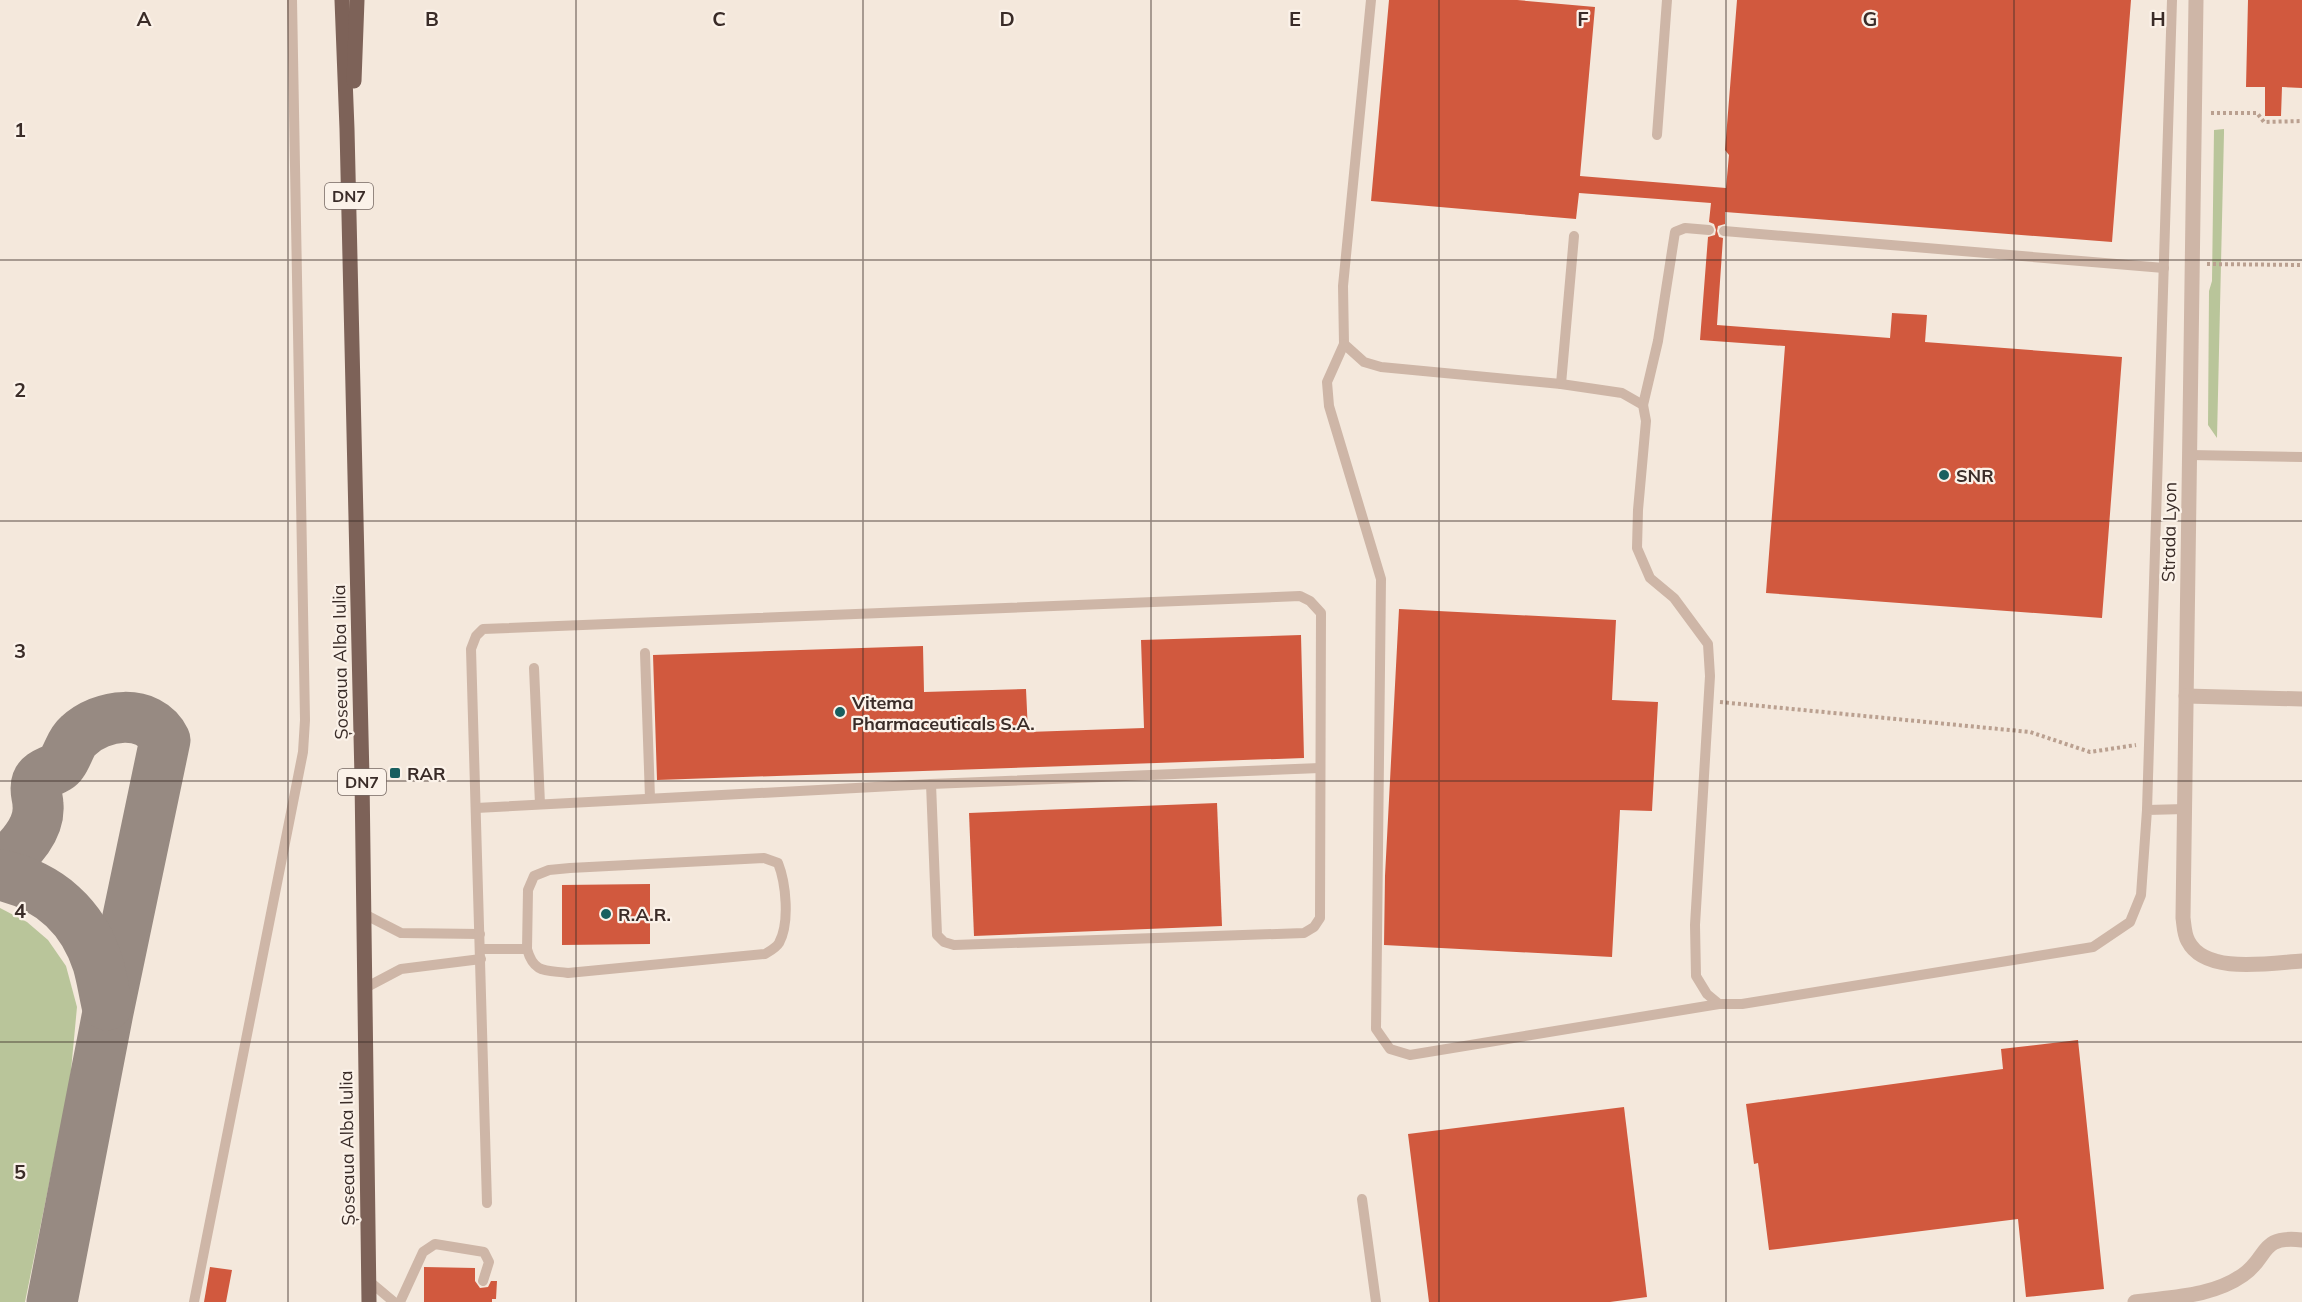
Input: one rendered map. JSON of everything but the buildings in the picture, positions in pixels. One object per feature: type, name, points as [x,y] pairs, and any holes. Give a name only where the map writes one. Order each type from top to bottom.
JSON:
[{"type":"main road","name":"Șoseaua Alba Iulia","points":[[342,0],[347,129],[364,914],[369,1302]]},
{"type":"main road","name":"Șoseaua Alba Iulia","points":[[347,129],[353,96],[357,0]]},
{"type":"street","name":"Strada Lyon","points":[[2196,0],[2183,918],[2187,940],[2199,953],[2211,960],[2231,965],[2302,961]]},
{"type":"street","points":[[2187,696],[2302,699]]},
{"type":"street","points":[[2135,1302],[2217,1290],[2244,1274],[2270,1243],[2288,1238],[2302,1240]]},
{"type":"lane","points":[[194,1302],[303,752],[305,720],[292,0]]},
{"type":"lane","points":[[1371,0],[1343,286],[1344,344],[1327,382],[1329,406],[1381,579],[1376,1029],[1390,1048],[1410,1055],[1719,1004],[1742,1004],[2093,947],[2130,922],[2141,895],[2147,810],[2172,0]]},
{"type":"lane","points":[[1657,135],[1667,0]]},
{"type":"lane","points":[[1709,230],[1685,228],[1675,232],[1671,244],[1658,341],[1643,405],[1646,421],[1637,548],[1650,578],[1674,598],[1708,644],[1710,676],[1695,925],[1696,976],[1707,994],[1719,1004]]},
{"type":"lane","points":[[1724,231],[2163,268]]},
{"type":"lane","points":[[1561,384],[1574,236]]},
{"type":"lane","points":[[1344,344],[1364,362],[1381,367],[1561,384],[1622,393],[1643,405]]},
{"type":"lane","points":[[2190,455],[2302,457]]},
{"type":"lane","points":[[487,1203],[471,650],[476,636],[483,629],[1300,596],[1310,601],[1320,613],[1320,918],[1314,927],[1304,933],[954,945],[944,942],[937,935],[931,784]]},
{"type":"lane","points":[[645,653],[650,798]]},
{"type":"lane","points":[[534,668],[540,804]]},
{"type":"lane","points":[[476,808],[931,784],[1320,768]]},
{"type":"lane","points":[[2147,810],[2185,809]]},
{"type":"lane","points":[[764,858],[778,863],[784,878],[784,930],[778,945],[765,954],[568,973],[543,970],[533,966],[527,949],[528,890],[534,876],[549,870],[764,858]]},
{"type":"lane","points":[[364,914],[401,933],[480,934]]},
{"type":"lane","points":[[365,988],[400,969],[481,954],[527,949]]},
{"type":"lane","points":[[1362,1199],[1376,1302]]},
{"type":"lane","points":[[400,1302],[423,1252],[435,1244],[484,1252],[489,1262],[483,1281]]},
{"type":"lane","points":[[369,1281],[394,1302]]},
{"type":"path","points":[[2195,113],[2257,113],[2264,122],[2302,121]]},
{"type":"path","points":[[2193,264],[2302,265]]},
{"type":"path","points":[[1708,701],[2030,732],[2090,752],[2149,744]]},
{"type":"green space","points":[[2224,129],[2217,438],[2208,425],[2209,291],[2212,281],[2214,130]]},
{"type":"green space","points":[[0,908],[27,922],[48,940],[66,966],[77,1007],[70,1081],[25,1302],[0,1302]]},
{"type":"taxiway","points":[[0,863],[15,853],[36,822],[38,813],[36,788],[39,778],[59,766],[78,736],[99,723],[124,717],[137,718],[158,729],[165,740],[108,1012],[52,1302]]},
{"type":"taxiway","points":[[0,875],[18,880],[49,895],[73,918],[91,947],[99,969],[107,1005]]},
{"type":"place","name":"SNR","points":[[1944,475]]},
{"type":"place","name":"Vitema Pharmaceuticals S.A.","points":[[840,712]]},
{"type":"place","name":"RAR","points":[[395,773]]},
{"type":"place","name":"R.A.R.","points":[[606,914]]}]
